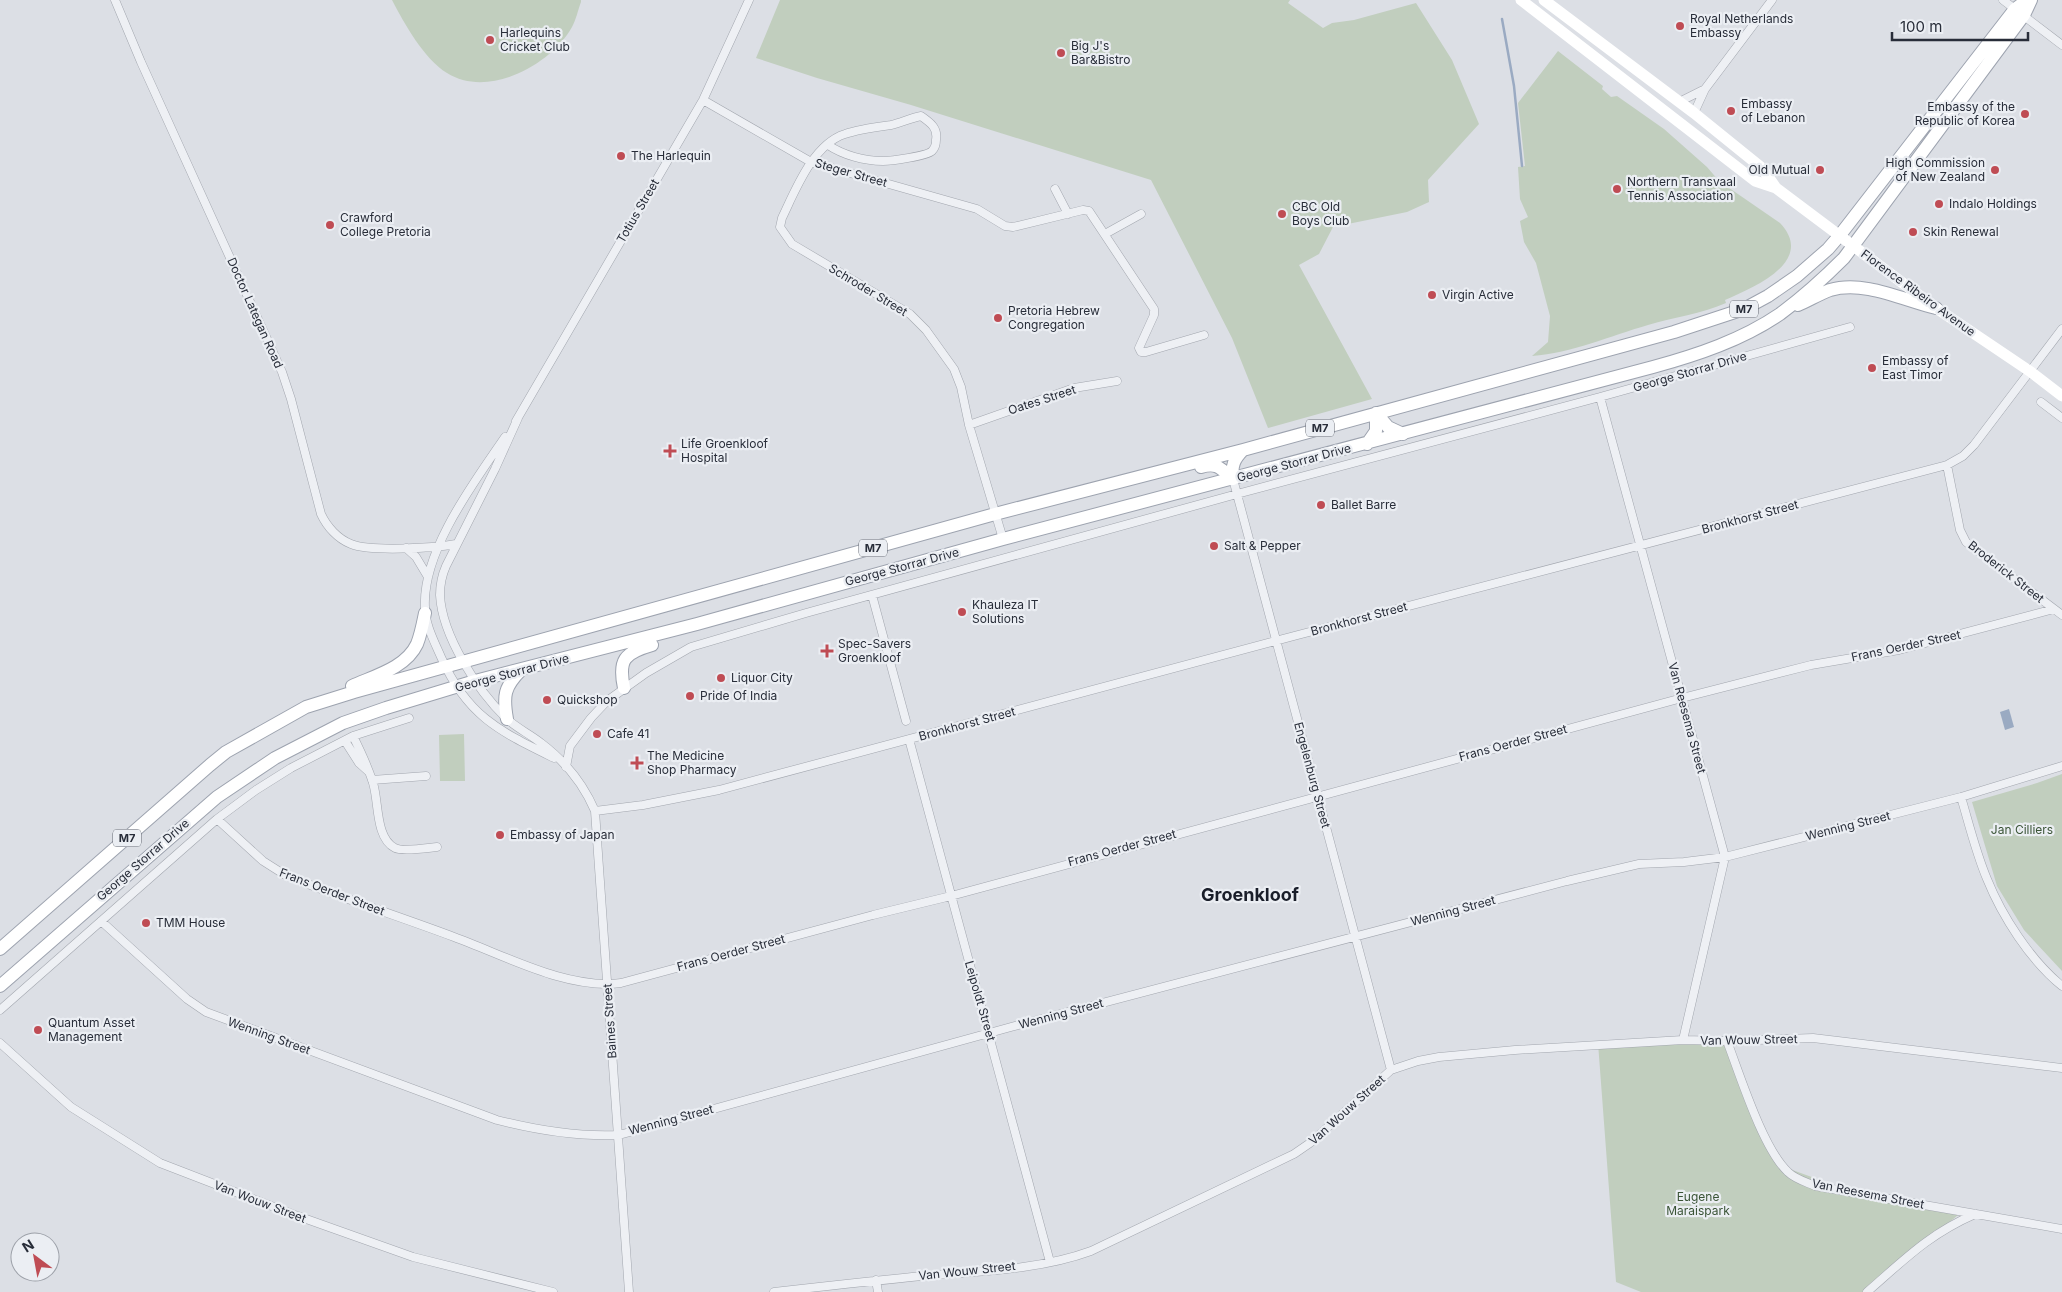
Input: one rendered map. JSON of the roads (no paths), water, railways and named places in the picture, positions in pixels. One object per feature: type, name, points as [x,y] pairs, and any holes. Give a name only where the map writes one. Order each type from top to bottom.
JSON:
[{"type":"main road","name":"Florence Ribeiro Avenue","points":[[1521,0],[1755,181],[1776,188],[1936,308],[2062,396]]},
{"type":"main road","name":"Florence Ribeiro Avenue","points":[[1544,0],[1694,113],[1762,168],[1776,188]]},
{"type":"main road","name":"M7","points":[[1854,246],[1977,76],[2027,0]]},
{"type":"main road","name":"M7","points":[[1840,235],[2031,0]]},
{"type":"main road","points":[[1586,32],[1588,41],[1603,57],[1604,66]]},
{"type":"main road","name":"George Storrar Drive","points":[[0,949],[226,752],[306,707],[445,666],[995,514],[1243,450],[1674,332],[1744,309],[1768,296],[1797,276],[1840,235]]},
{"type":"main road","name":"George Storrar Drive","points":[[2,982],[193,816],[238,780],[292,748],[343,723],[475,681],[697,624],[1003,539],[1694,356],[1734,339],[1780,314],[1818,284],[1854,246]]},
{"type":"main road","points":[[1780,314],[1828,291],[1847,288],[1866,288],[1936,308]]},
{"type":"main road","points":[[1376,413],[1388,427],[1402,434]]},
{"type":"main road","points":[[1367,444],[1376,431],[1376,413]]},
{"type":"main road","points":[[1233,479],[1232,469],[1234,462],[1243,450]]},
{"type":"main road","points":[[1126,480],[1148,482],[1212,465],[1218,466],[1233,479]]},
{"type":"main road","points":[[306,707],[399,664],[417,644],[425,613]]},
{"type":"main road","points":[[624,688],[621,667],[628,655],[638,648],[681,636],[697,624]]},
{"type":"main road","points":[[507,719],[505,705],[508,686],[521,670]]},
{"type":"street","name":"Doctor Lategan Road","points":[[115,0],[141,62],[282,372],[323,519],[333,532],[351,544],[364,547],[438,547],[456,544]]},
{"type":"street","name":"Totius Street","points":[[455,687],[432,638],[425,613],[428,578],[438,547],[472,485],[518,418],[703,100],[749,0]]},
{"type":"street","points":[[1694,113],[1705,89],[1772,0]]},
{"type":"street","points":[[2003,0],[2062,45]]},
{"type":"street","points":[[1679,102],[1705,89]]},
{"type":"street","name":"Steger Street","points":[[703,100],[811,162],[983,211],[1005,226],[1013,227],[1083,210],[1089,211],[1105,234]]},
{"type":"street","name":"Schroder Street","points":[[828,145],[840,152],[867,160],[884,162],[932,151],[936,145],[937,132],[933,125],[921,116],[900,123],[845,134],[828,145],[819,152],[811,162],[782,218],[780,227],[792,244],[910,314],[920,322],[954,369],[961,387],[969,425],[1003,539]]},
{"type":"street","points":[[1055,189],[1068,214]]},
{"type":"street","points":[[1141,214],[1105,234],[1154,309],[1154,315],[1139,348],[1141,352],[1204,335]]},
{"type":"street","name":"George Storrar Drive","points":[[563,764],[571,744],[600,708],[624,688],[691,647],[1236,494],[1600,397],[1850,327]]},
{"type":"street","name":"Bronkhorst Street","points":[[595,811],[643,805],[719,790],[1947,465],[1962,456],[1974,445],[2062,329]]},
{"type":"street","name":"Oates Street","points":[[969,425],[1074,388],[1117,381]]},
{"type":"street","name":"Van Reesema Street","points":[[1600,397],[1725,857],[1683,1040]]},
{"type":"street","points":[[2041,402],[2062,418]]},
{"type":"street","name":"Totius Street","points":[[475,681],[463,661],[447,625],[441,601],[441,582],[456,544],[495,469],[518,418]]},
{"type":"street","name":"Broderick Street","points":[[1947,465],[1963,537],[1971,546],[2062,615]]},
{"type":"street","name":"Engelenburg Street","points":[[1233,479],[1392,1070]]},
{"type":"street","points":[[438,547],[446,566]]},
{"type":"street","points":[[406,548],[416,557],[428,578]]},
{"type":"street","points":[[872,595],[906,721]]},
{"type":"street","name":"Frans Oerder Street","points":[[217,820],[263,861],[286,875],[456,937],[519,963],[574,980],[608,985],[951,896],[1682,698],[1811,665],[1900,650],[2054,609]]},
{"type":"street","name":"Baines Street","points":[[475,681],[507,719],[543,744],[563,764],[584,787],[595,811],[630,1292]]},
{"type":"street","name":"Baines Street","points":[[455,687],[477,712],[497,729],[563,764]]},
{"type":"street","name":"George Storrar Drive","points":[[0,1010],[217,820],[279,775],[354,736],[409,718]]},
{"type":"street","points":[[354,736],[366,761],[379,824],[392,847],[398,849],[438,847]]},
{"type":"street","name":"Leipoldt Street","points":[[909,739],[1050,1262]]},
{"type":"street","points":[[345,741],[370,776],[426,776]]},
{"type":"street","name":"Wenning Street","points":[[101,921],[187,999],[206,1012],[497,1120],[528,1128],[558,1132],[618,1135],[670,1122],[800,1083],[1632,865],[1725,857],[1961,797],[2062,766]]},
{"type":"street","points":[[1961,797],[1986,878],[2009,923],[2040,964],[2062,986]]},
{"type":"street","name":"Van Wouw Street","points":[[774,1292],[876,1280],[985,1271],[1069,1259],[1091,1251],[1294,1154],[1317,1137],[1392,1070],[1418,1061],[1524,1049],[1683,1040],[1821,1039],[2062,1068]]},
{"type":"street","name":"Van Reesema Street","points":[[1726,1041],[1768,1142],[1788,1172],[1801,1181],[1815,1186],[2062,1229]]},
{"type":"street","name":"Van Wouw Street","points":[[0,1043],[71,1107],[160,1163],[295,1215],[413,1257],[553,1292]]},
{"type":"street","points":[[1867,1292],[1924,1242],[1943,1229],[1975,1214]]},
{"type":"street","points":[[876,1280],[878,1292]]},
{"type":"water","points":[[2009,709],[2014,727],[2005,730],[2000,712]]},
{"type":"waterway","points":[[1502,19],[1514,86],[1522,166]]},
{"type":"place","name":"Royal Netherlands Embassy","points":[[1680,26]]},
{"type":"place","name":"Harlequins Cricket Club","points":[[490,40]]},
{"type":"place","name":"Big J's Bar&Bistro","points":[[1061,53]]},
{"type":"place","name":"Embassy of Lebanon","points":[[1731,111]]},
{"type":"place","name":"Embassy of the Republic of Korea","points":[[2025,114]]},
{"type":"place","name":"The Harlequin","points":[[621,156]]},
{"type":"place","name":"Old Mutual","points":[[1820,170]]},
{"type":"place","name":"High Commission of New Zealand","points":[[1995,170]]},
{"type":"place","name":"Northern Transvaal Tennis Association","points":[[1617,189]]},
{"type":"place","name":"Indalo Holdings","points":[[1939,204]]},
{"type":"place","name":"CBC Old Boys Club","points":[[1282,214]]},
{"type":"place","name":"Crawford College Pretoria","points":[[330,225]]},
{"type":"place","name":"Skin Renewal","points":[[1913,232]]},
{"type":"place","name":"Virgin Active","points":[[1432,295]]},
{"type":"place","name":"Pretoria Hebrew Congregation","points":[[998,318]]},
{"type":"place","name":"Embassy of East Timor","points":[[1872,368]]},
{"type":"place","name":"Life Groenkloof Hospital","points":[[670,451]]},
{"type":"place","name":"Ballet Barre","points":[[1321,505]]},
{"type":"place","name":"Salt & Pepper","points":[[1214,546]]},
{"type":"place","name":"Khauleza IT Solutions","points":[[962,612]]},
{"type":"place","name":"Spec-Savers Groenkloof","points":[[827,651]]},
{"type":"place","name":"Liquor City","points":[[721,678]]},
{"type":"place","name":"Pride Of India","points":[[690,696]]},
{"type":"place","name":"Quickshop","points":[[547,700]]},
{"type":"place","name":"Cafe 41","points":[[597,734]]},
{"type":"place","name":"The Medicine Shop Pharmacy","points":[[637,763]]},
{"type":"place","name":"Embassy of Japan","points":[[500,835]]},
{"type":"place","name":"TMM House","points":[[146,923]]},
{"type":"place","name":"Quantum Asset Management","points":[[38,1030]]},
{"type":"district","name":"Groenkloof","points":[[1250,895]]},
{"type":"park label","name":"Jan Cilliers","points":[[2022,830]]},
{"type":"park label","name":"Eugene Maraispark","points":[[1698,1204]]}]
